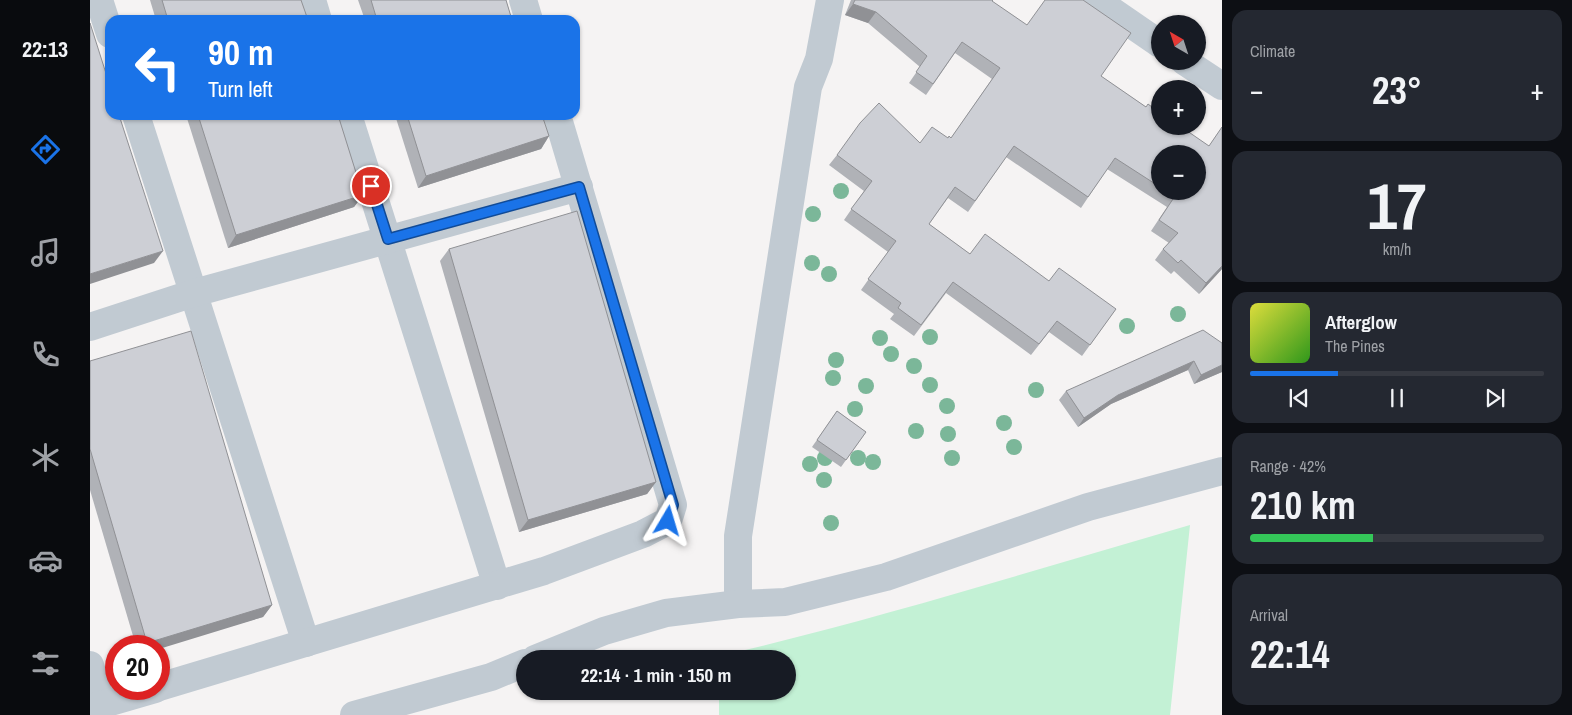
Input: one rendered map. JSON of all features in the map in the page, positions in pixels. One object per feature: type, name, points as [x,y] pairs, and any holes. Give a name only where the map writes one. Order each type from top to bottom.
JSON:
[{"type":"street","points":[[99,0],[105,19]]},
{"type":"street","points":[[312,0],[316,15]]},
{"type":"street","points":[[523,0],[528,15]]},
{"type":"street","points":[[738,604],[738,536],[808,87],[819,60],[830,0]]},
{"type":"street","points":[[1096,0],[1151,38]]},
{"type":"street","points":[[1198,70],[1222,86]]},
{"type":"street","points":[[138,120],[306,643]]},
{"type":"street","points":[[350,120],[497,586]]},
{"type":"street","points":[[170,685],[544,571],[643,534],[668,521],[673,505],[559,120]]},
{"type":"street","points":[[90,327],[194,293],[579,187]]},
{"type":"street","points":[[557,650],[604,631],[666,613],[738,604],[785,602],[886,577],[1088,507],[1222,470]]},
{"type":"street","points":[[90,665],[96,706],[116,700]]},
{"type":"street","points":[[354,715],[491,677],[516,667]]},
{"type":"green space","points":[[1190,525],[1170,715],[719,715],[719,700],[796,700],[796,650],[745,650],[839,626]]},
{"type":"building","points":[[162,0],[301,0],[306,15],[166,15]]},
{"type":"building","points":[[371,0],[506,0],[510,15],[376,15]]},
{"type":"building","points":[[855,0],[993,0],[1027,25],[1045,0],[1083,0],[1131,33],[1101,76],[1146,107],[1148,104],[1151,106],[1151,135],[1193,135],[1209,146],[1222,127],[1222,266],[1206,283],[1181,260],[1178,263],[1163,249],[1178,233],[1159,220],[1172,200],[1206,200],[1206,145],[1151,145],[1151,181],[1115,158],[1088,197],[1014,146],[975,201],[955,187],[929,224],[970,254],[985,234],[1049,281],[1059,268],[1116,309],[1090,345],[1057,321],[1039,344],[953,282],[921,325],[898,308],[901,303],[868,279],[896,241],[851,209],[872,181],[837,155],[860,123],[879,103],[920,143],[932,127],[948,138],[949,136],[951,138],[1000,68],[962,42],[933,84],[916,72],[927,56],[876,12],[853,4]]},
{"type":"building","points":[[90,23],[105,70],[105,120],[121,120],[163,251],[90,274]]},
{"type":"building","points":[[200,120],[340,120],[363,195],[236,235]]},
{"type":"building","points":[[409,120],[544,120],[549,136],[426,176]]},
{"type":"building","points":[[577,211],[656,482],[528,520],[449,249]]},
{"type":"building","points":[[1203,330],[1222,343],[1222,365],[1201,375],[1194,361],[1118,395],[1084,418],[1066,391]]},
{"type":"building","points":[[191,331],[272,605],[170,636],[145,635],[90,449],[90,361]]},
{"type":"building","points":[[837,411],[866,432],[846,460],[817,440]]},
{"type":"route","points":[[371,186],[388,239],[579,187],[673,505],[668,521]]}]
